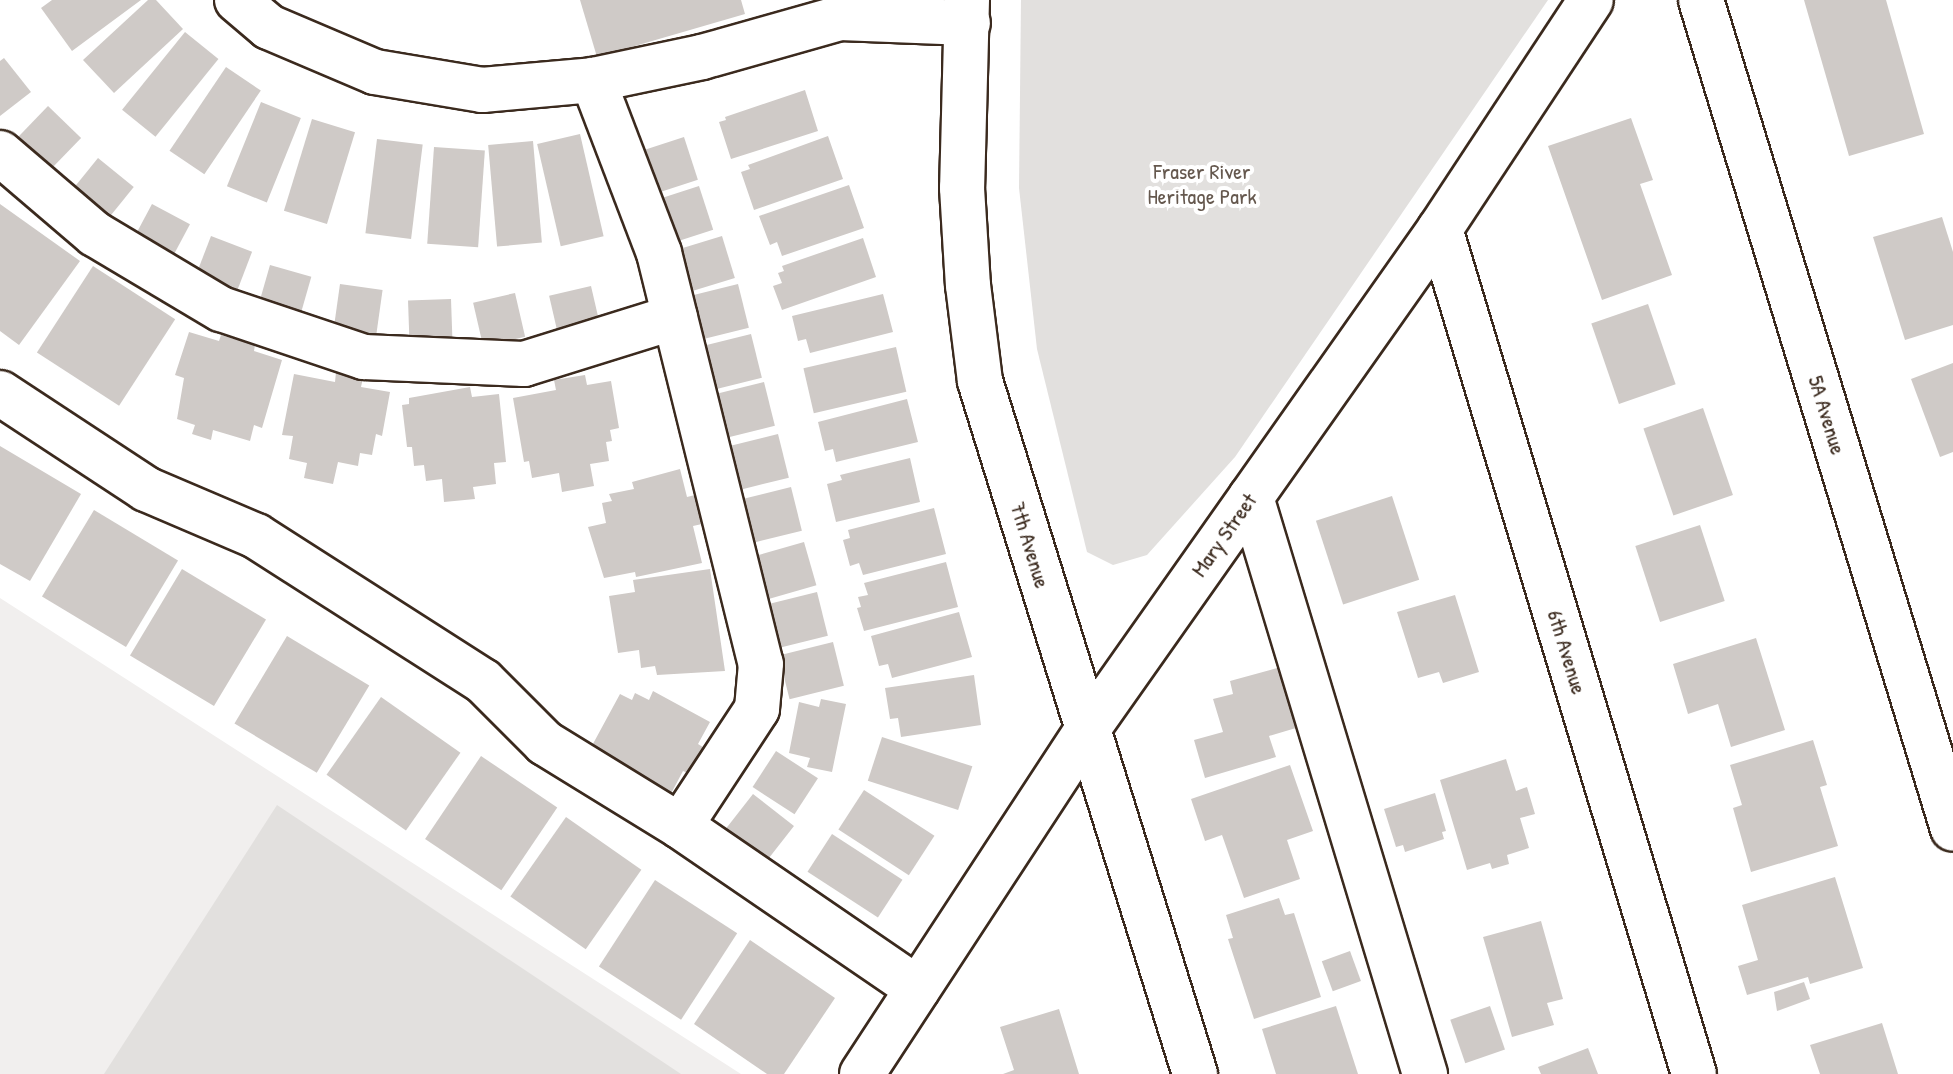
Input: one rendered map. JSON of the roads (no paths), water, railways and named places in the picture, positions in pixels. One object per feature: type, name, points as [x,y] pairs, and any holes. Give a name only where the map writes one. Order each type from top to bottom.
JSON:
[{"type":"street","points":[[237,0],[269,27],[375,72],[482,90],[593,80],[702,57],[840,18],[967,11]]},
{"type":"street","name":"Mary Street","points":[[862,1074],[1089,727],[1440,229],[1591,0]]},
{"type":"street","name":"5A Avenue","points":[[1701,0],[1953,829]]},
{"type":"street","name":"7th Avenue","points":[[967,11],[962,188],[968,285],[980,381],[1195,1074]]},
{"type":"street","points":[[593,80],[659,253],[761,664],[757,709],[680,826]]},
{"type":"street","points":[[0,153],[95,234],[221,309],[364,357],[524,364],[675,317]]},
{"type":"street","name":"6th Avenue","points":[[1440,229],[1694,1074]]},
{"type":"street","points":[[0,393],[146,489],[256,536],[483,681],[545,743],[680,826],[918,989]]},
{"type":"street","points":[[1251,497],[1425,1074]]},
{"type":"park label","name":"Fraser River Heritage Park","points":[[1202,184]]}]
